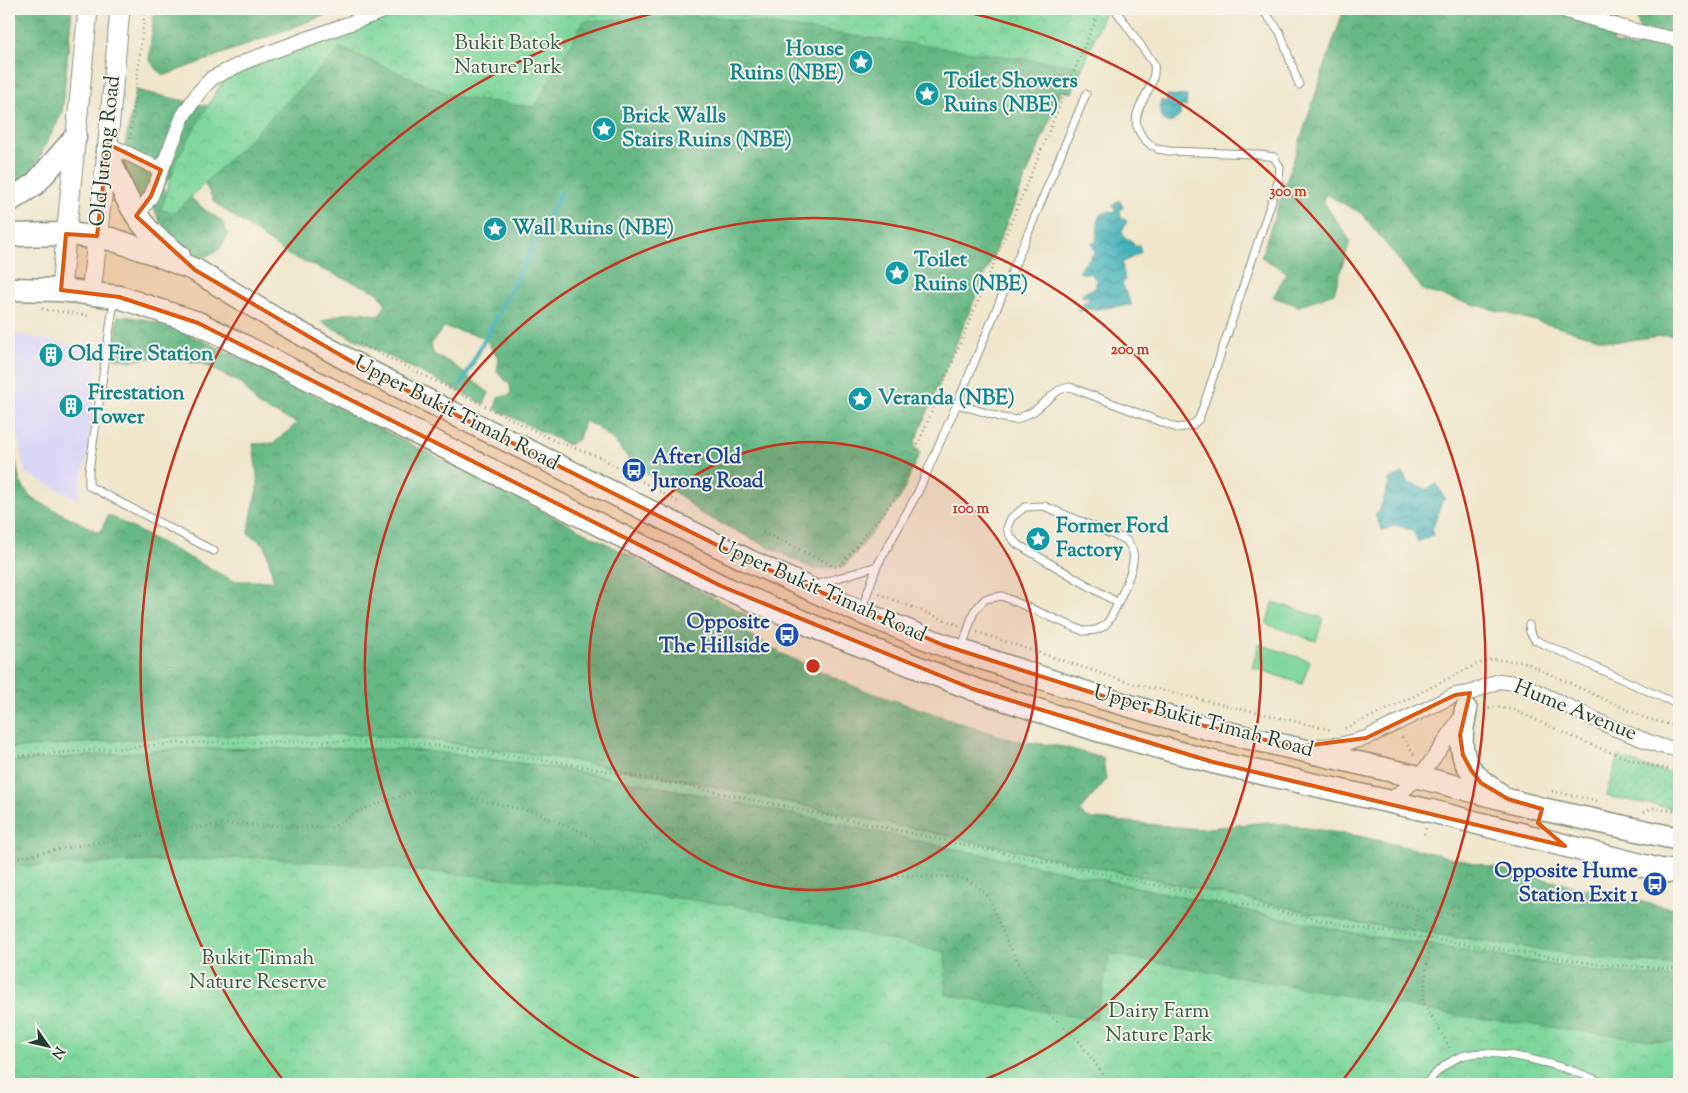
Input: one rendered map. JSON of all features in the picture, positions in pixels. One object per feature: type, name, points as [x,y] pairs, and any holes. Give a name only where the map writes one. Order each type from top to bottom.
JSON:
[{"type":"highway","points":[[9,201],[35,184],[75,138]]},
{"type":"highway","points":[[114,150],[117,177],[136,213],[150,232],[195,270]]},
{"type":"highway","name":"Upper Bukit Timah Road","points":[[9,235],[66,234],[97,236],[154,253],[195,270],[280,322],[366,370],[528,451],[807,588],[860,612],[952,648],[1175,719],[1508,799],[1544,800],[1679,839]]},
{"type":"highway","name":"Upper Bukit Timah Road","points":[[9,289],[61,290],[114,297],[140,303],[198,323],[721,586],[826,632],[973,689],[1101,731],[1213,762],[1386,801],[1660,870],[1679,872]]},
{"type":"highway","points":[[528,451],[524,460],[524,480],[534,492]]},
{"type":"highway","points":[[952,648],[978,675],[979,679],[973,689]]},
{"type":"highway","points":[[1472,705],[1460,735],[1462,755],[1481,783],[1508,799]]},
{"type":"highway","points":[[1175,719],[1214,742],[1218,749],[1213,762]]},
{"type":"highway","points":[[1544,800],[1538,820],[1540,826],[1565,846]]},
{"type":"main road","name":"Old Jurong Road","points":[[61,290],[88,9]]},
{"type":"main road","name":"Old Jurong Road","points":[[91,293],[97,236],[114,150],[120,9]]},
{"type":"street","points":[[136,213],[142,209],[151,196],[183,116],[199,92],[212,78],[250,60],[389,9]]},
{"type":"street","points":[[1560,9],[1631,30],[1679,40]]},
{"type":"street","points":[[114,150],[161,170]]},
{"type":"street","name":"Hume Avenue","points":[[1296,747],[1340,745],[1366,738],[1455,695],[1472,705],[1499,681],[1515,683],[1532,689],[1613,728],[1660,746],[1679,750]]},
{"type":"street","points":[[1386,801],[1402,793],[1419,777],[1472,705]]},
{"type":"lane","points":[[957,404],[1016,420],[1034,411],[1059,390],[1070,387],[1177,428],[1191,426],[1200,420],[1279,179],[1280,167],[1274,157],[1253,154],[1169,151],[1155,148],[1140,137],[1137,128],[1137,108],[1156,74],[1154,64],[1115,9]]},
{"type":"lane","points":[[1262,9],[1280,32],[1299,85]]},
{"type":"lane","points":[[860,612],[877,566],[918,492],[957,404],[1086,94]]},
{"type":"lane","points":[[114,297],[89,471],[89,486],[214,551]]},
{"type":"lane","points":[[952,648],[968,629],[974,611],[985,599],[1002,596],[1083,631],[1093,631],[1104,626],[1112,615],[1118,602],[1134,561],[1133,548],[1126,540],[1044,506],[1026,507],[1011,518],[1007,528],[1010,536],[1017,544],[1118,602]]},
{"type":"lane","points":[[807,588],[877,566]]},
{"type":"lane","points":[[1529,625],[1530,632],[1535,640],[1679,705]]},
{"type":"lane","points":[[1426,1084],[1433,1075],[1456,1058],[1472,1054],[1500,1054],[1539,1061],[1606,1084]]},
{"type":"path","points":[[114,150],[145,9]]},
{"type":"path","points":[[764,532],[838,568],[896,496],[1100,9]]},
{"type":"path","points":[[41,309],[90,316]]},
{"type":"path","points":[[348,338],[555,441],[600,457],[687,508]]},
{"type":"path","points":[[869,590],[968,629],[1130,683],[1336,731]]},
{"type":"path","points":[[1472,705],[1514,710],[1626,758],[1648,766],[1679,771]]},
{"type":"path","points":[[1344,728],[1384,711]]},
{"type":"path","points":[[9,729],[12,748],[9,757],[179,743],[346,741],[425,744],[558,762],[688,786],[1354,927],[1597,964],[1679,969]]},
{"type":"path","points":[[9,859],[86,844],[223,824],[331,828],[358,811],[414,791],[466,797],[535,812],[588,835],[599,844],[613,849],[627,850],[640,846],[665,831],[679,828],[693,830],[705,836],[733,862],[757,866],[805,890],[828,892],[903,875],[956,877],[969,881],[981,889],[990,900],[1006,940],[1047,1012],[1079,1041],[1106,1078],[1114,1084]]},
{"type":"path","points":[[1544,800],[1557,791],[1601,802]]},
{"type":"path","points":[[1637,810],[1646,812],[1653,808],[1679,812]]},
{"type":"path","points":[[1392,904],[1461,916]]},
{"type":"path","points":[[1414,936],[1418,909]]},
{"type":"path","points":[[1436,912],[1423,1001],[1456,1058]]},
{"type":"highlighted area","points":[[108,144],[161,170],[151,196],[136,216],[195,270],[366,370],[749,561],[943,645],[1175,719],[1296,747],[1366,738],[1455,695],[1470,693],[1460,735],[1463,755],[1471,770],[1481,783],[1508,799],[1542,809],[1538,823],[1565,846],[1213,762],[973,689],[721,586],[198,323],[119,297],[61,290],[66,234],[97,236]]},
{"type":"shaded area","points":[[9,333],[99,349],[88,451],[78,499],[25,473],[9,389]]},
{"type":"green space","points":[[9,9],[72,9],[62,113],[28,180],[9,184]]},
{"type":"green space","points":[[154,9],[342,9],[163,76],[149,60]]},
{"type":"green space","points":[[409,9],[1106,9],[1072,93],[1062,91],[914,444],[920,452],[900,498],[845,566],[815,570],[698,512],[685,499],[635,466],[614,441],[596,426],[584,421],[579,439],[569,445],[495,409],[498,397],[511,395],[510,385],[497,372],[499,359],[484,337],[444,327],[431,344],[433,354],[451,363],[489,393],[484,404],[321,322],[336,316],[356,312],[379,316],[386,304],[377,292],[288,255],[215,203],[201,177],[177,167],[163,187],[166,194],[182,190],[205,210],[222,221],[228,235],[220,249],[203,258],[178,242],[166,230],[156,214],[152,203],[141,212],[129,182],[123,154],[136,90],[221,109]]},
{"type":"green space","name":"Bukit Batok Nature Park","points":[[409,9],[1106,9],[1083,67],[708,16],[584,21],[534,107],[456,97],[341,48],[175,213],[161,210],[176,160],[220,85],[231,76]]},
{"type":"green space","points":[[1344,9],[1585,9],[1618,19],[1613,43],[1634,48],[1642,42],[1636,13],[1642,9],[1679,9],[1679,334],[1613,342],[1424,291],[1361,213],[1326,194],[1323,201],[1350,241],[1334,293],[1299,306],[1273,297],[1287,272],[1261,257]]},
{"type":"green space","points":[[118,316],[154,322],[174,329],[269,372],[751,617],[746,633],[780,653],[860,689],[1013,740],[1064,747],[1103,758],[1106,780],[1080,811],[1086,818],[1199,829],[1267,822],[1359,836],[1659,906],[1679,908],[1679,965],[1598,958],[1355,922],[689,781],[559,758],[425,739],[346,734],[181,736],[9,748],[9,429],[20,482],[31,498],[100,533],[108,515],[234,581],[274,581],[265,545],[248,533],[258,484],[253,444],[274,443],[297,423],[259,406],[242,384],[203,364],[161,356],[132,361],[114,358]]},
{"type":"green space","points":[[1273,602],[1323,618],[1316,641],[1266,624]]},
{"type":"green space","points":[[1259,644],[1310,661],[1302,684],[1252,667]]},
{"type":"green space","points":[[346,734],[425,739],[559,758],[689,781],[1355,922],[1598,958],[1679,965],[1679,978],[1596,972],[1352,933],[686,792],[556,768],[425,751],[343,748],[180,749],[9,762],[9,748],[181,736]]},
{"type":"green space","name":"Dairy Farm Nature Park","points":[[343,748],[425,751],[556,768],[686,792],[1352,933],[1596,972],[1679,978],[1679,1084],[9,1084],[9,762],[179,749]]},
{"type":"green space","points":[[1618,756],[1646,767],[1679,775],[1679,810],[1606,796]]},
{"type":"green space","name":"Bukit Timah Nature Reserve","points":[[262,857],[560,883],[731,905],[945,952],[946,995],[1096,1020],[1110,954],[1456,1015],[1659,1041],[1679,1041],[1679,1084],[9,1084],[9,867]]},
{"type":"water","points":[[1167,95],[1187,96],[1186,107],[1181,106],[1180,116],[1171,123],[1164,121],[1160,115],[1161,100],[1166,103]]},
{"type":"water","points":[[1119,200],[1123,207],[1120,211],[1121,218],[1127,221],[1122,231],[1124,237],[1132,241],[1135,247],[1139,245],[1141,252],[1122,263],[1125,281],[1122,284],[1132,305],[1076,311],[1089,299],[1088,296],[1083,297],[1082,293],[1096,288],[1096,279],[1089,273],[1081,273],[1079,270],[1095,252],[1092,243],[1096,242],[1099,215],[1110,211],[1114,213],[1115,209],[1112,206]]},
{"type":"water","points":[[1403,473],[1408,483],[1427,489],[1437,484],[1445,499],[1442,501],[1432,530],[1434,534],[1418,542],[1413,531],[1395,525],[1383,531],[1375,515],[1379,512],[1389,484],[1387,480]]},
{"type":"waterway","points":[[461,385],[561,193]]},
{"type":"place","name":"House Ruins (NBE)","points":[[861,62]]},
{"type":"place","name":"Toilet Showers Ruins (NBE)","points":[[927,94]]},
{"type":"place","name":"Brick Walls Stairs Ruins (NBE)","points":[[604,129]]},
{"type":"place","name":"Wall Ruins (NBE)","points":[[495,229]]},
{"type":"place","name":"Toilet Ruins (NBE)","points":[[897,273]]},
{"type":"place","name":"Old Fire Station","points":[[51,355]]},
{"type":"place","name":"Veranda (NBE)","points":[[860,399]]},
{"type":"place","name":"Firestation Tower","points":[[71,406]]},
{"type":"place","name":"After Old Jurong Road","points":[[634,470]]},
{"type":"place","name":"Former Ford Factory","points":[[1038,539]]},
{"type":"place","name":"Opposite The Hillside","points":[[787,635]]},
{"type":"place","name":"Opposite Hume Station Exit 1","points":[[1655,884]]}]
